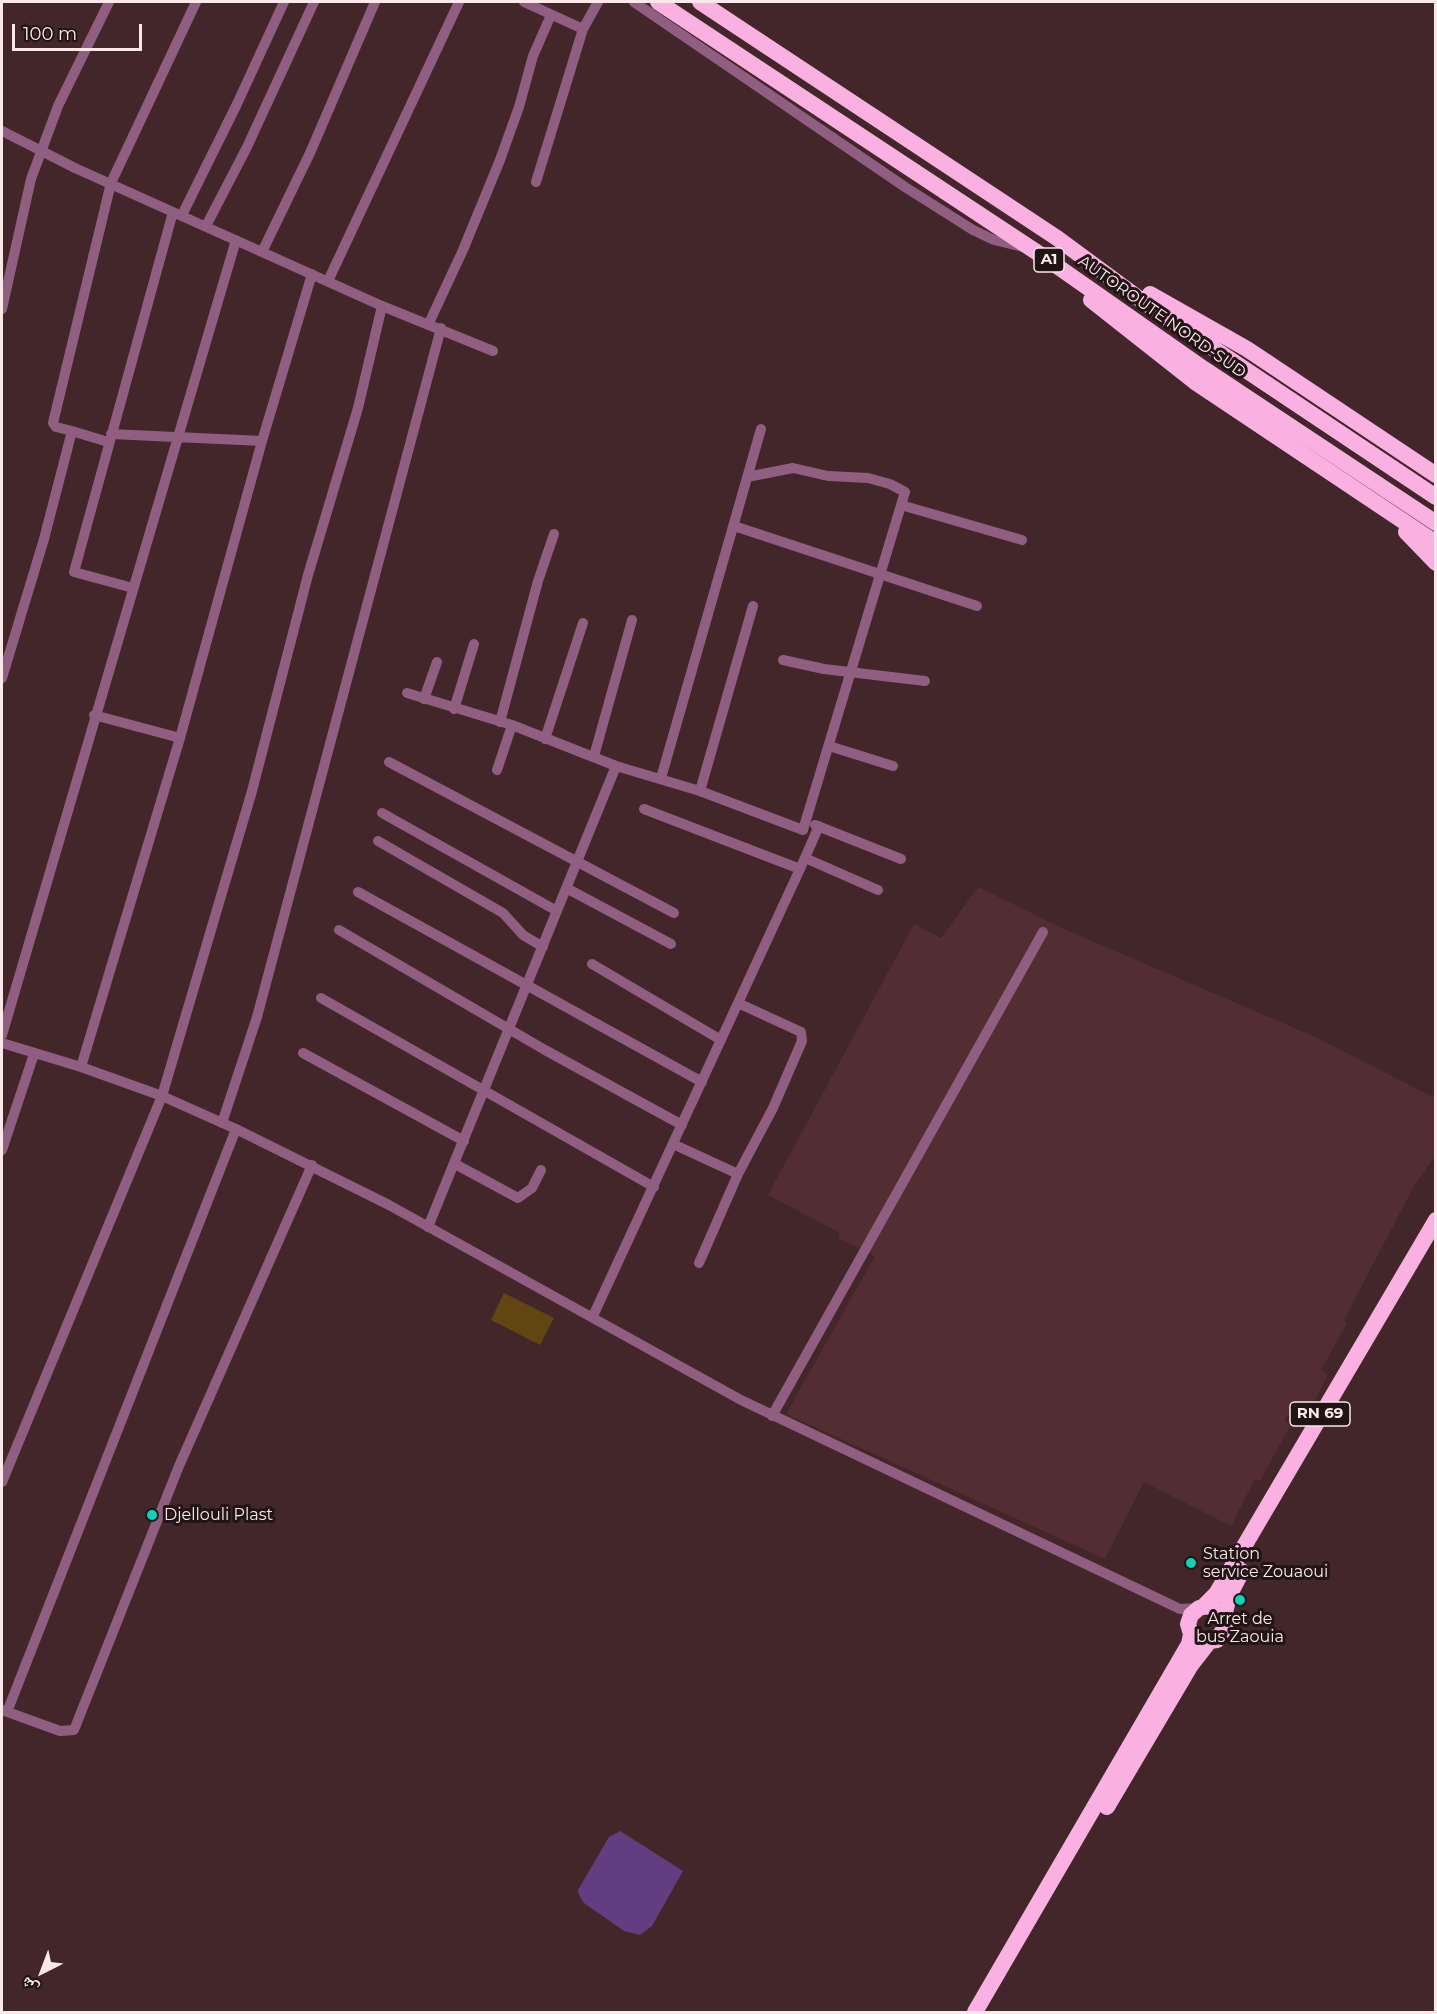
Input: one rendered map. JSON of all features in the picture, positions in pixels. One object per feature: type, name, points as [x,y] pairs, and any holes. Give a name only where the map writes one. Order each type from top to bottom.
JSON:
[{"type":"highway","name":"AUTOROUTE NORD-SUD","points":[[658,2],[1039,254],[1204,369],[1436,524]]},
{"type":"highway","name":"AUTOROUTE NORD-SUD","points":[[700,2],[1057,238],[1141,300],[1436,496]]},
{"type":"highway","points":[[1057,238],[1247,349],[1433,473]]},
{"type":"highway","points":[[1039,254],[1106,315],[1186,375],[1436,543]]},
{"type":"highway","points":[[1347,484],[1392,519],[1436,563]]},
{"type":"highway","name":"RN 69","points":[[1201,1607],[1216,1594],[1436,1220]]},
{"type":"highway","name":"RN 69","points":[[1224,1617],[1228,1596],[1274,1512],[1436,1239]]},
{"type":"highway","points":[[975,2013],[1187,1647],[1191,1615],[1201,1607],[1213,1607],[1224,1617],[1225,1627],[1221,1636],[1208,1643],[1185,1674],[987,2013]]},
{"type":"highway","points":[[1190,1629],[1198,1641],[1208,1643]]},
{"type":"street","points":[[2,309],[31,179],[58,106],[109,2]]},
{"type":"street","points":[[196,2],[111,183],[53,423],[56,427],[109,438],[262,441]]},
{"type":"street","points":[[133,588],[74,572],[109,438],[177,213],[237,104],[284,2]]},
{"type":"street","points":[[206,226],[247,147],[314,2]]},
{"type":"street","points":[[262,252],[310,153],[375,2]]},
{"type":"street","points":[[328,282],[459,2]]},
{"type":"street","points":[[524,2],[583,29]]},
{"type":"street","points":[[536,182],[583,29],[598,2]]},
{"type":"street","points":[[634,2],[905,187],[973,230],[994,240],[1039,254]]},
{"type":"street","points":[[429,323],[463,250],[500,160],[519,107],[533,56],[551,15]]},
{"type":"street","points":[[2,132],[75,168],[328,282],[493,351]]},
{"type":"street","points":[[2,1035],[94,715],[236,240]]},
{"type":"street","points":[[81,1067],[180,738],[262,441],[312,274]]},
{"type":"street","points":[[2,1482],[162,1096],[252,791],[308,575],[358,408],[382,306]]},
{"type":"street","points":[[222,1123],[257,1017],[441,328]]},
{"type":"street","points":[[661,778],[761,429]]},
{"type":"street","points":[[2,678],[44,539],[72,431]]},
{"type":"street","points":[[747,477],[793,468],[828,476],[868,478],[890,484],[905,492],[804,826]]},
{"type":"street","points":[[901,505],[1022,540]]},
{"type":"street","points":[[734,526],[977,606]]},
{"type":"street","points":[[500,722],[538,581],[554,534]]},
{"type":"street","points":[[700,791],[753,606]]},
{"type":"street","points":[[594,756],[632,620]]},
{"type":"street","points":[[545,739],[583,623]]},
{"type":"street","points":[[454,709],[474,644]]},
{"type":"street","points":[[783,660],[851,673],[925,681]]},
{"type":"street","points":[[424,699],[437,662]]},
{"type":"street","points":[[407,693],[512,725],[616,766],[661,778],[901,859]]},
{"type":"street","points":[[94,715],[180,738]]},
{"type":"street","points":[[497,770],[512,725]]},
{"type":"street","points":[[829,746],[893,766]]},
{"type":"street","points":[[389,762],[674,913]]},
{"type":"street","points":[[428,1227],[456,1164],[616,766]]},
{"type":"street","points":[[644,809],[878,890]]},
{"type":"street","points":[[382,813],[557,911]]},
{"type":"street","points":[[593,1316],[817,831]]},
{"type":"street","points":[[378,842],[503,913],[524,934],[543,947]]},
{"type":"street","points":[[568,889],[671,944]]},
{"type":"street","points":[[358,892],[702,1082]]},
{"type":"street","points":[[339,930],[511,1028],[545,1050],[682,1125]]},
{"type":"street","points":[[772,1416],[1043,932]]},
{"type":"street","points":[[592,964],[721,1040]]},
{"type":"street","points":[[321,998],[654,1187]]},
{"type":"street","points":[[699,1263],[738,1174],[773,1108],[802,1041],[801,1032],[738,1003]]},
{"type":"street","points":[[2,1043],[81,1067],[162,1096],[236,1129],[312,1165],[428,1227],[772,1416],[1180,1609],[1201,1607]]},
{"type":"street","points":[[303,1053],[465,1141]]},
{"type":"street","points":[[2,1150],[34,1054]]},
{"type":"street","points":[[236,1129],[4,1711],[60,1731],[75,1730],[179,1466],[312,1165]]},
{"type":"street","points":[[673,1144],[738,1174]]},
{"type":"street","points":[[456,1164],[518,1198],[532,1188],[541,1170]]},
{"type":"street","points":[[1180,1609],[1190,1629]]},
{"type":"shaded area","points":[[978,887],[1062,928],[1315,1037],[1435,1098],[1435,1156],[1415,1184],[1344,1320],[1347,1323],[1321,1370],[1328,1375],[1306,1417],[1287,1415],[1285,1420],[1290,1426],[1260,1481],[1255,1479],[1231,1526],[1144,1482],[1105,1559],[786,1414],[875,1256],[838,1238],[840,1233],[768,1195],[914,924],[941,938]]},
{"type":"shaded area","points":[[504,1293],[554,1318],[540,1345],[491,1320]]},
{"type":"shaded area","points":[[620,1831],[683,1871],[652,1926],[640,1935],[624,1931],[584,1903],[578,1890],[609,1837]]},
{"type":"place","name":"Djellouli Plast","points":[[152,1515]]},
{"type":"place","name":"Station service Zouaoui","points":[[1191,1563]]},
{"type":"place","name":"Arret de bus Zaouia","points":[[1240,1600]]}]
